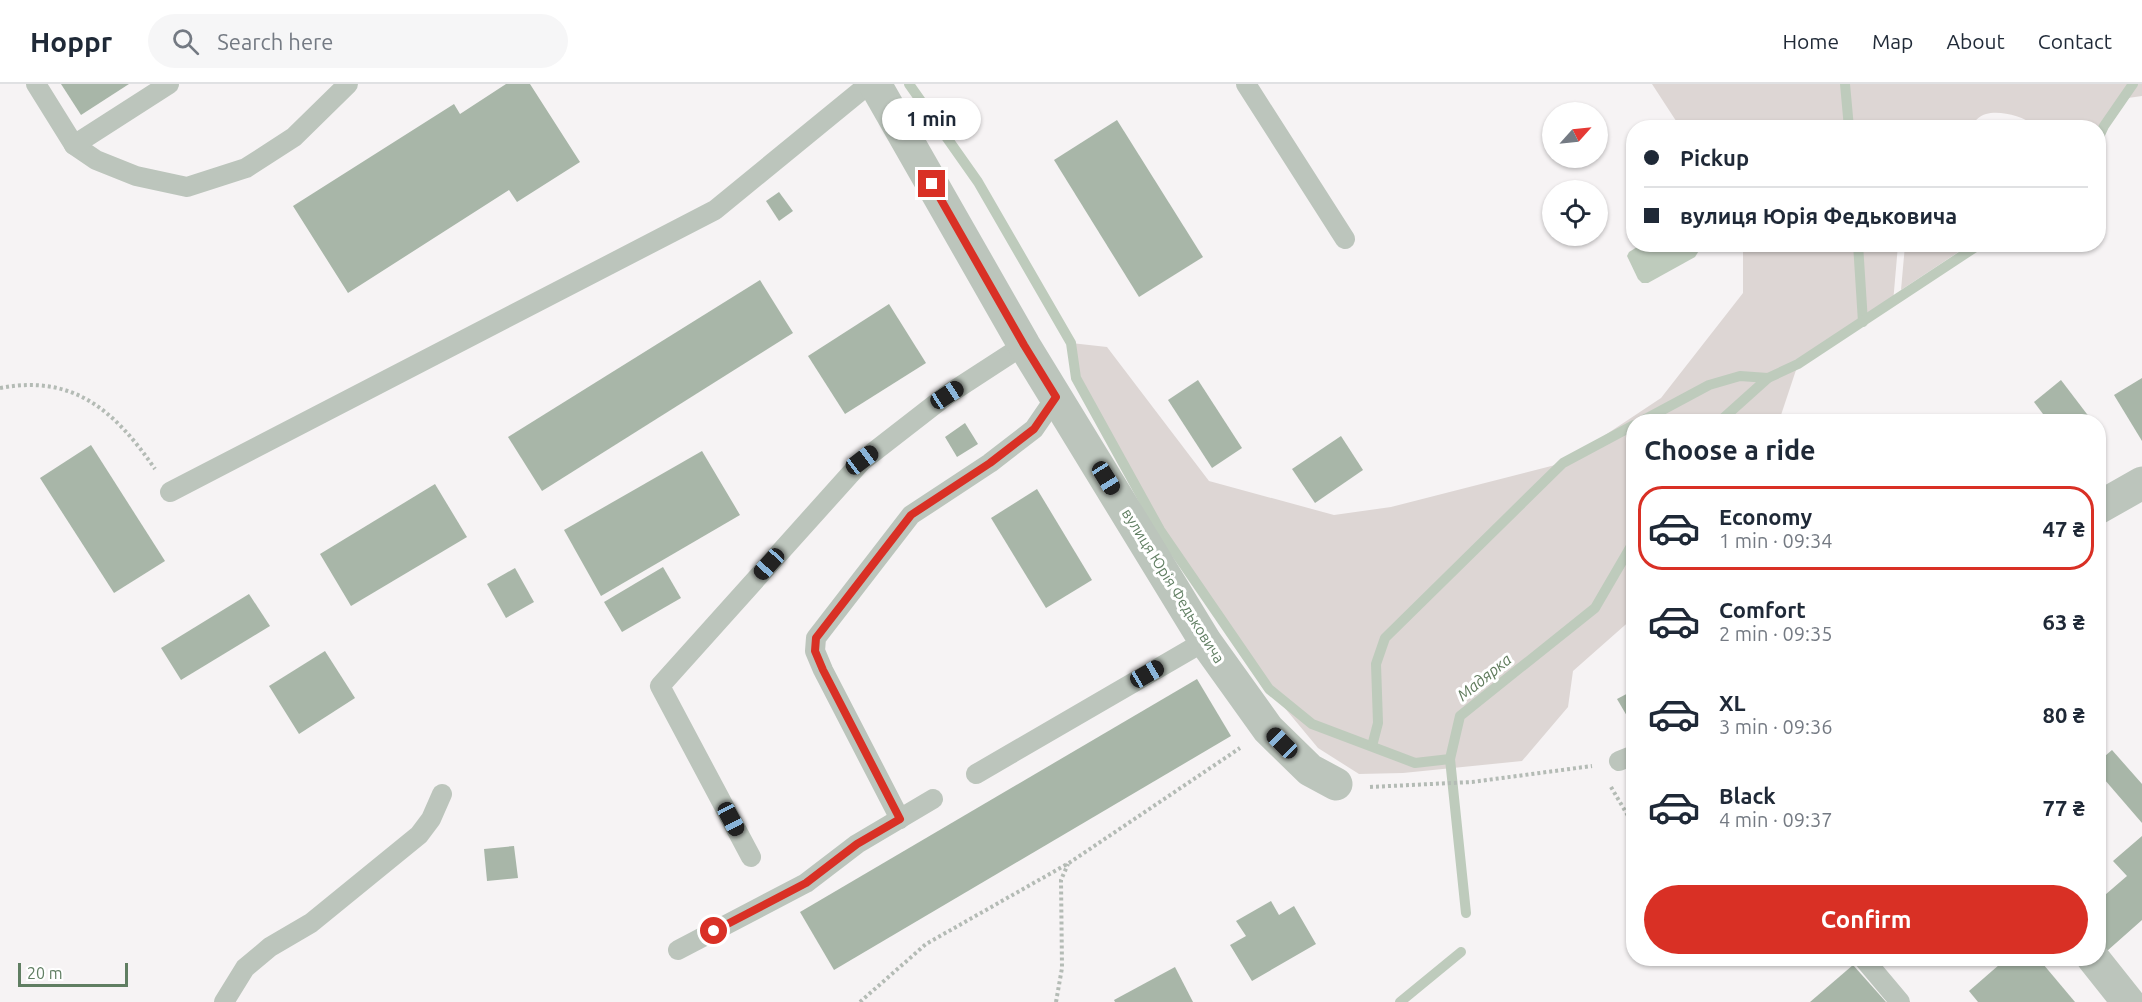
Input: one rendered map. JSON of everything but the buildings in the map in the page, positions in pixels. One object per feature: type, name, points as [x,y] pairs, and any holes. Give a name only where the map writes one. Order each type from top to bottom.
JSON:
[{"type":"street","name":"вулиця Юрія Федьковича","points":[[875,84],[1024,345],[1204,641],[1268,729],[1310,770],[1336,784]]},
{"type":"street","points":[[2106,503],[2142,483]]},
{"type":"street","points":[[2099,966],[2128,1002]]},
{"type":"lane","points":[[36,84],[74,145],[96,160],[136,176],[187,186],[246,168],[294,137],[348,84]]},
{"type":"lane","points":[[74,145],[169,84]]},
{"type":"lane","points":[[170,492],[715,210],[869,84]]},
{"type":"lane","points":[[1246,84],[1345,239]]},
{"type":"lane","points":[[752,857],[660,686],[862,460],[947,395],[1024,345]]},
{"type":"lane","points":[[900,819],[823,670],[815,651],[816,638],[911,515],[990,463],[1034,429],[1056,397]]},
{"type":"lane","points":[[976,774],[1204,641]]},
{"type":"lane","points":[[224,1002],[245,968],[270,947],[311,923],[418,835],[430,819],[442,794]]},
{"type":"lane","points":[[678,950],[806,883],[857,844],[933,800]]},
{"type":"lane","points":[[1870,966],[1900,1002]]},
{"type":"path","points":[[0,388],[40,384],[64,389],[90,400],[114,418],[139,447],[170,492]]},
{"type":"path","points":[[860,1002],[926,944],[1069,863],[1268,729]]},
{"type":"path","points":[[1336,784],[1367,787],[1472,782],[1598,765],[1626,758]]},
{"type":"path","points":[[1598,765],[1626,812]]},
{"type":"path","points":[[1056,1002],[1062,968],[1061,880],[1069,863]]},
{"type":"shaded area","points":[[1652,84],[2142,84],[2142,96],[2121,99],[2106,123],[2106,120],[2026,120],[1999,113],[1984,115],[1977,120],[1675,120]]},
{"type":"shaded area","points":[[1629,252],[1698,252],[1695,257],[1648,283],[1642,283],[1638,279],[1627,256]]},
{"type":"shaded area","points":[[1743,252],[1897,252],[1893,303],[1798,364],[1781,414],[1637,414],[1661,398],[1743,293]]},
{"type":"shaded area","points":[[1904,252],[1958,252],[1901,290]]},
{"type":"shaded area","points":[[1071,343],[1107,347],[1209,481],[1334,515],[1391,507],[1563,463],[1626,421],[1626,624],[1573,671],[1568,707],[1522,761],[1403,773],[1359,774],[1318,748],[1269,689],[1160,530],[1076,378]]},
{"type":"waterway","points":[[909,84],[978,182],[1071,343],[1076,378],[1160,530],[1269,689],[1312,724],[1415,763],[1450,759]]},
{"type":"waterway","name":"Мадярка","points":[[1845,84],[1848,120]]},
{"type":"waterway","points":[[2106,123],[2133,84]]},
{"type":"waterway","name":"Мадярка","points":[[1859,252],[1863,322]]},
{"type":"waterway","name":"Мадярка","points":[[1728,414],[1768,378],[1798,364],[1968,252]]},
{"type":"waterway","points":[[1655,414],[1709,385],[1740,376],[1768,378]]},
{"type":"waterway","points":[[1372,746],[1378,723],[1376,664],[1385,638],[1563,463],[1626,429]]},
{"type":"waterway","name":"Мадярка","points":[[1466,913],[1450,759],[1460,716],[1595,608],[1626,555]]},
{"type":"waterway","name":"Мадярка","points":[[1400,1002],[1461,952]]},
{"type":"route","points":[[714,931],[806,883],[857,844],[900,819],[823,670],[815,651],[816,638],[911,515],[990,463],[1034,429],[1056,397],[932,184]]}]
